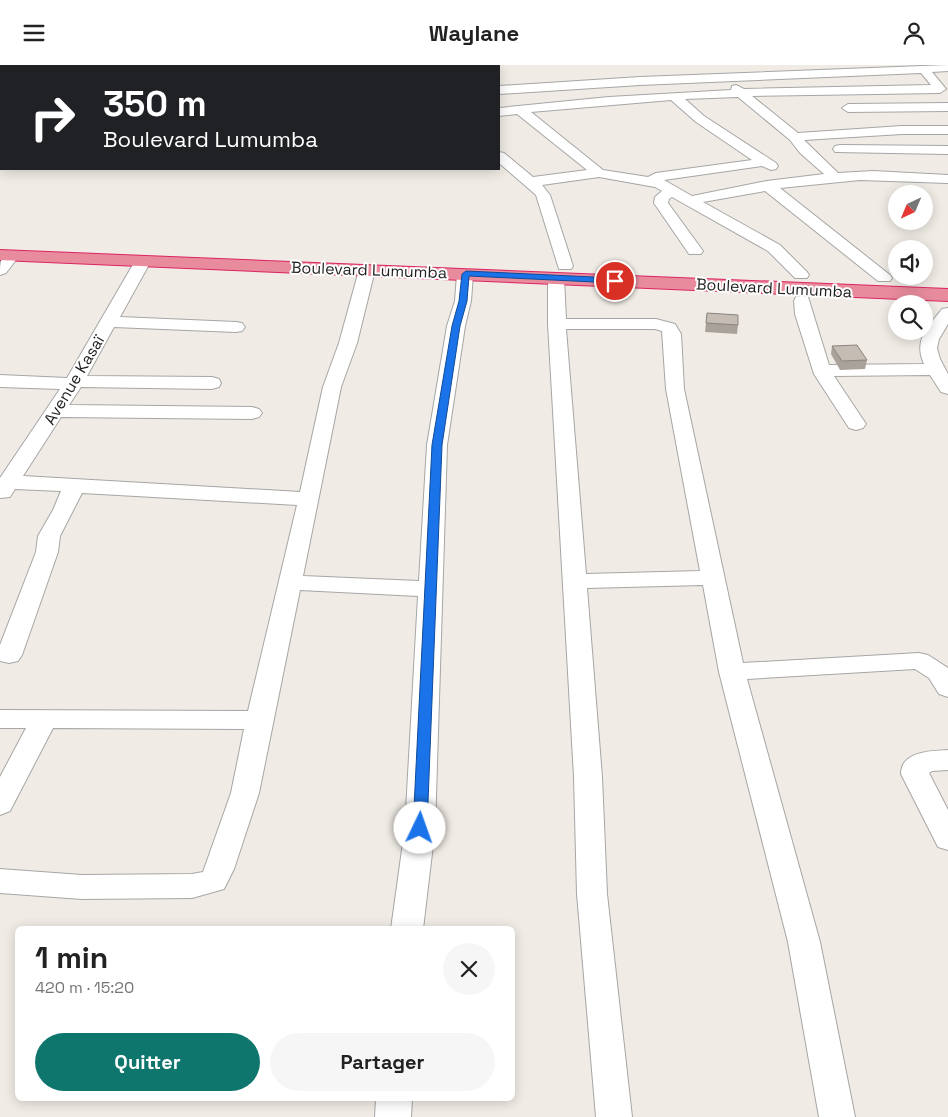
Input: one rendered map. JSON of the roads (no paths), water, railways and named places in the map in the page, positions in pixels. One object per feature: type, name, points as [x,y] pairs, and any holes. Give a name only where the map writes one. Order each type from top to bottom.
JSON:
[{"type":"highway","name":"Boulevard Lumumba","points":[[3,256],[561,272],[801,275],[948,280]]},
{"type":"highway","name":"Boulevard Lumumba","points":[[3,256],[466,274],[561,272],[948,295]]},
{"type":"street","points":[[716,65],[723,77],[740,93],[796,137],[805,150],[835,177]]},
{"type":"street","points":[[500,90],[856,68],[948,69]]},
{"type":"street","points":[[500,111],[740,93],[940,89],[924,69]]},
{"type":"street","points":[[675,97],[700,119],[793,181]]},
{"type":"street","points":[[848,108],[948,107]]},
{"type":"street","points":[[519,109],[599,173]]},
{"type":"street","points":[[796,137],[948,130]]},
{"type":"street","points":[[805,150],[948,149]]},
{"type":"street","points":[[500,156],[538,189],[546,201],[561,272],[557,324],[588,777],[592,894],[614,1117]]},
{"type":"street","points":[[765,162],[656,177],[653,180],[774,248],[801,275]]},
{"type":"street","points":[[529,182],[599,173],[657,183]]},
{"type":"street","points":[[689,201],[767,185],[835,177],[948,179]]},
{"type":"street","points":[[767,185],[884,278]]},
{"type":"street","points":[[671,191],[662,197],[661,203],[695,251]]},
{"type":"street","name":"Avenue Kasaï","points":[[3,490],[74,383],[143,261]]},
{"type":"street","points":[[0,881],[82,887],[192,886],[213,881],[245,793],[332,387],[348,343],[368,270]]},
{"type":"street","points":[[408,926],[420,828],[437,445],[456,326],[463,301],[466,274]]},
{"type":"street","points":[[802,301],[804,314],[822,371],[856,424]]},
{"type":"street","points":[[948,313],[931,339],[928,348],[936,369],[948,388]]},
{"type":"street","points":[[109,321],[236,327]]},
{"type":"street","points":[[557,324],[649,323],[665,325],[672,334],[675,389],[732,672],[804,942],[837,1117]]},
{"type":"street","points":[[928,348],[948,348]]},
{"type":"street","points":[[822,371],[936,369]]},
{"type":"street","points":[[0,381],[212,383]]},
{"type":"street","points":[[56,411],[252,413]]},
{"type":"street","points":[[3,490],[74,486],[309,499]]},
{"type":"street","points":[[9,655],[47,552],[49,535],[64,509],[74,486]]},
{"type":"street","points":[[574,581],[713,578]]},
{"type":"street","points":[[290,583],[431,589]]},
{"type":"street","points":[[732,672],[919,661],[938,672],[948,688]]},
{"type":"street","points":[[0,719],[260,720]]},
{"type":"street","points":[[0,804],[44,719]]},
{"type":"street","points":[[948,760],[927,761],[915,768],[915,774],[948,839]]},
{"type":"street","points":[[393,1117],[394,1101]]}]
